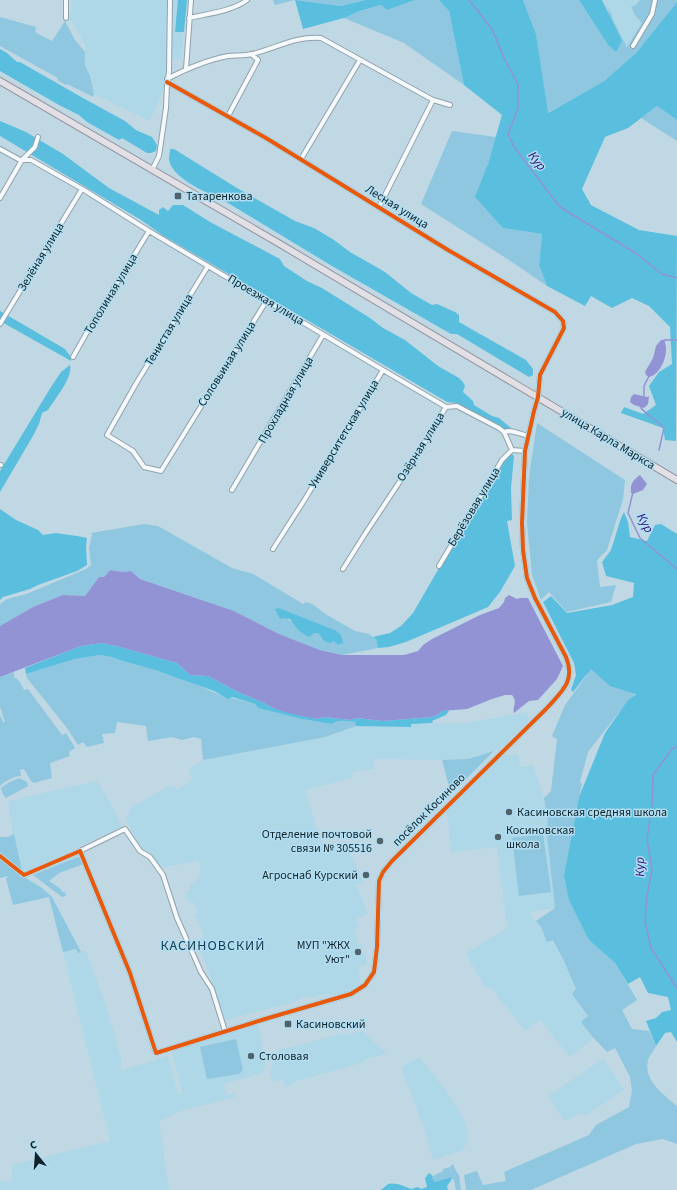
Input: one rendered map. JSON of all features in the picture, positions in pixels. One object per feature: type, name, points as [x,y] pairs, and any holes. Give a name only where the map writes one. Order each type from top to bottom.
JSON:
[{"type":"main road","name":"улица Карла Маркса","points":[[0,81],[677,480]]},
{"type":"street","points":[[66,0],[66,18]]},
{"type":"street","points":[[152,170],[160,156],[166,108],[169,66],[168,46],[170,0]]},
{"type":"street","points":[[186,69],[191,0]]},
{"type":"street","points":[[189,18],[215,13],[243,4],[247,0]]},
{"type":"street","points":[[633,46],[652,14],[655,0]]},
{"type":"street","points":[[167,81],[186,69],[227,56],[251,54],[296,39],[309,37],[321,38],[433,100],[450,105]]},
{"type":"street","points":[[228,116],[258,60],[251,54]]},
{"type":"street","points":[[301,160],[360,60]]},
{"type":"street","name":"Лесная улица","points":[[167,81],[228,116],[448,250],[555,312],[564,321],[564,328],[540,375]]},
{"type":"street","points":[[379,207],[433,100]]},
{"type":"street","points":[[0,198],[22,160],[35,147],[38,137]]},
{"type":"street","name":"Проезжая улица","points":[[0,149],[20,160],[31,160],[82,189],[149,231],[383,370]]},
{"type":"street","name":"Зелёная улица","points":[[0,324],[82,189]]},
{"type":"street","name":"Тополиная улица","points":[[73,357],[149,231]]},
{"type":"street","name":"Тенистая улица","points":[[188,428],[161,471],[144,467],[134,451],[107,435],[130,394],[208,266]]},
{"type":"street","name":"Соловьиная улица","points":[[188,428],[267,300]]},
{"type":"street","name":"Прохладная улица","points":[[232,490],[323,335]]},
{"type":"street","name":"Университетская улица","points":[[273,549],[383,370],[446,407]]},
{"type":"street","name":"посёлок Косиново","points":[[80,851],[130,974],[156,1053],[351,994],[366,985],[374,972],[377,947],[379,881],[383,872],[411,842],[546,709],[566,687],[570,676],[570,666],[535,598],[527,578],[523,550],[522,523],[525,451],[538,397],[540,375]]},
{"type":"street","name":"Озёрная улица","points":[[343,570],[446,407],[457,406],[504,432]]},
{"type":"street","points":[[525,451],[512,450],[504,432],[512,431],[528,436]]},
{"type":"street","name":"Берёзовая улица","points":[[439,566],[502,460],[512,450]]},
{"type":"street","points":[[0,856],[24,875],[80,851],[125,829],[140,851],[150,857],[162,875],[174,911],[201,972],[212,989],[225,1031]]},
{"type":"shaded area","points":[[71,0],[187,0],[181,59],[167,60],[165,85],[150,121],[94,94],[90,76],[85,65],[84,56],[86,46],[68,16],[72,12]]},
{"type":"shaded area","points":[[178,0],[187,0],[184,32],[175,32]]},
{"type":"shaded area","points":[[273,0],[295,0],[275,5]]},
{"type":"shaded area","points":[[295,0],[365,0],[341,6]]},
{"type":"shaded area","points":[[295,0],[341,6],[365,0],[415,0],[387,10],[381,5],[360,11],[344,18],[303,29]]},
{"type":"shaded area","points":[[415,0],[439,0],[449,11],[464,85],[404,43],[344,18],[360,11],[382,5],[387,10]]},
{"type":"shaded area","points":[[439,0],[523,0],[536,34],[548,113],[604,81],[636,53],[677,2],[677,120],[657,106],[628,128],[605,137],[582,189],[591,205],[639,230],[677,236],[676,441],[665,440],[663,428],[621,413],[624,407],[643,414],[656,405],[649,386],[659,372],[672,364],[670,327],[649,306],[632,298],[612,308],[591,296],[585,306],[547,286],[539,265],[542,234],[503,228],[475,197],[488,164],[502,115],[464,85],[449,11]]},
{"type":"shaded area","points":[[523,0],[579,0],[608,45],[616,52],[608,10],[602,0],[611,13],[627,47],[642,23],[635,15],[631,7],[636,5],[640,0],[677,0],[677,2],[636,53],[604,81],[547,113],[536,34]]},
{"type":"shaded area","points":[[579,0],[602,0],[622,41],[616,52],[608,45]]},
{"type":"shaded area","points":[[603,0],[640,0],[636,5],[631,7],[635,15],[643,23],[627,47],[611,13]]},
{"type":"shaded area","points":[[0,17],[36,27],[35,32],[52,41],[65,21],[75,40],[85,52],[85,65],[90,76],[94,94],[93,97],[67,84],[66,85],[57,80],[58,78],[0,46]]},
{"type":"shaded area","points":[[0,49],[17,62],[20,62],[125,121],[136,130],[152,137],[157,145],[156,151],[147,153],[122,138],[119,140],[87,122],[79,115],[0,71]]},
{"type":"shaded area","points":[[657,106],[677,120],[677,141],[641,118]]},
{"type":"shaded area","points":[[0,121],[26,132],[63,154],[109,188],[159,215],[159,210],[163,207],[168,211],[173,205],[183,205],[210,222],[280,259],[284,266],[370,318],[383,328],[405,340],[438,366],[459,378],[465,386],[463,392],[473,401],[474,405],[492,416],[499,418],[511,428],[503,431],[457,403],[447,402],[162,235],[141,220],[0,136]]},
{"type":"shaded area","points":[[452,131],[496,137],[488,164],[503,228],[542,234],[539,265],[547,286],[421,204]]},
{"type":"shaded area","points":[[170,149],[174,149],[237,188],[295,221],[314,228],[350,252],[385,272],[411,293],[432,305],[437,304],[455,312],[459,315],[459,322],[526,360],[533,369],[533,375],[529,377],[457,334],[451,334],[332,266],[223,200],[191,184],[171,166],[169,159]]},
{"type":"shaded area","points":[[0,311],[65,349],[71,357],[71,361],[0,321]]},
{"type":"shaded area","points":[[661,340],[664,340],[666,345],[664,362],[658,372],[649,377],[645,372],[653,358],[656,346]]},
{"type":"shaded area","points":[[70,365],[69,376],[66,382],[48,410],[42,413],[39,424],[33,436],[0,492],[0,471],[51,387],[61,372]]},
{"type":"shaded area","points":[[634,394],[647,397],[649,396],[648,404],[644,408],[630,402],[631,397]]},
{"type":"shaded area","points":[[537,423],[625,480],[623,500],[607,550],[597,560],[600,587],[616,585],[611,602],[567,612],[549,592],[541,600],[532,575],[527,523],[529,477]]},
{"type":"shaded area","points":[[509,451],[514,456],[511,488],[512,520],[507,521],[515,566],[500,592],[488,607],[406,642],[389,647],[378,648],[376,639],[373,637],[390,633],[401,626],[413,613],[449,551],[469,521]]},
{"type":"shaded area","points":[[640,475],[647,484],[643,490],[633,494],[631,493],[632,485]]},
{"type":"shaded area","points":[[0,509],[16,520],[38,530],[43,535],[56,533],[87,538],[87,565],[77,571],[30,589],[3,597],[0,600]]},
{"type":"shaded area","points":[[624,512],[628,522],[630,537],[647,541],[655,525],[661,524],[677,534],[677,1042],[671,1032],[665,1033],[656,1046],[646,1021],[656,1018],[662,1012],[671,1010],[668,997],[648,993],[640,977],[628,984],[615,963],[589,940],[569,900],[564,875],[579,797],[605,733],[628,700],[636,694],[610,686],[591,669],[573,692],[571,690],[576,675],[574,663],[543,602],[551,596],[567,613],[612,605],[633,597],[634,583],[606,576],[602,562],[611,550]]},
{"type":"shaded area","points":[[144,524],[158,526],[232,568],[253,574],[303,604],[306,602],[312,604],[327,615],[355,631],[369,634],[376,639],[378,648],[342,655],[320,650],[279,634],[234,611],[140,579],[131,571],[123,572],[110,570],[104,577],[99,577],[85,596],[63,595],[33,607],[0,626],[0,604],[4,601],[25,595],[86,569],[91,565],[89,548],[92,535],[91,533]],"holes":[[[279,608],[335,630],[324,641],[318,633],[314,633],[293,622],[275,609]]]},
{"type":"shaded area","points":[[110,570],[123,572],[131,571],[140,579],[234,611],[279,634],[320,650],[342,655],[404,655],[418,651],[423,645],[432,639],[480,615],[499,608],[504,602],[505,598],[509,595],[517,599],[528,598],[563,666],[557,679],[538,700],[529,701],[514,713],[514,698],[512,695],[505,695],[467,709],[441,711],[439,714],[432,717],[383,721],[323,717],[316,719],[288,713],[240,693],[208,676],[190,675],[177,663],[102,643],[81,646],[0,677],[0,626],[33,607],[63,595],[85,596],[99,577],[104,577]]},
{"type":"shaded area","points":[[279,608],[335,630],[341,635],[343,643],[338,645],[334,641],[330,643],[324,641],[318,633],[314,633],[309,637],[299,631],[290,619],[280,619],[275,609]]},
{"type":"shaded area","points":[[102,643],[177,663],[190,675],[208,676],[273,708],[316,719],[323,717],[383,721],[432,717],[439,714],[441,711],[449,711],[446,715],[432,721],[433,723],[411,724],[411,727],[356,726],[355,722],[343,721],[337,721],[331,724],[302,719],[258,708],[255,704],[232,697],[228,699],[214,691],[155,670],[100,655],[75,659],[26,674],[25,668],[81,646]]},
{"type":"shaded area","points":[[577,643],[643,685],[627,702],[588,752],[580,782],[582,784],[564,875],[589,940],[615,963],[637,1000],[622,1010],[632,1029],[649,1031],[656,1046],[649,1057],[647,1065],[648,1072],[650,1079],[659,1091],[677,1106],[677,1144],[663,1139],[636,1144],[531,1190],[466,1190],[464,1175],[477,1171],[483,1185],[506,1181],[504,1172],[589,1135],[596,1125],[629,1107],[632,1090],[630,1077],[615,1048],[607,1052],[581,1022],[588,1016],[572,994],[576,989],[564,961],[553,940],[547,942],[541,927],[536,921],[555,908],[546,827],[548,824],[544,798],[551,791],[557,739],[552,736],[565,705],[587,675]]},
{"type":"shaded area","points":[[100,655],[188,681],[220,695],[255,704],[258,708],[330,724],[339,721],[355,722],[356,726],[325,737],[203,760],[201,739],[194,737],[182,740],[172,737],[148,741],[146,726],[117,722],[115,733],[102,734],[104,743],[87,747],[83,742],[78,745],[67,728],[27,678],[26,674],[75,659]]},
{"type":"shaded area","points":[[14,672],[14,678],[20,682],[24,690],[28,689],[62,735],[66,733],[75,748],[69,752],[70,756],[50,763],[52,778],[34,783],[31,781],[24,769],[20,770],[21,776],[10,779],[0,786],[0,715],[3,722],[5,722],[0,707],[0,677]]},
{"type":"shaded area","points":[[527,712],[529,720],[499,749],[468,759],[374,759],[374,769],[352,772],[353,778],[305,790],[317,830],[326,852],[343,847],[344,850],[348,848],[363,881],[356,885],[368,914],[356,919],[359,927],[353,930],[359,945],[361,944],[363,954],[365,954],[367,959],[367,964],[359,967],[358,969],[361,983],[350,991],[330,996],[329,993],[310,998],[308,996],[296,1000],[295,1002],[225,1020],[205,962],[195,940],[204,937],[195,915],[198,913],[194,902],[189,903],[185,892],[190,890],[190,885],[196,882],[201,871],[198,861],[160,868],[149,852],[142,848],[131,833],[131,829],[126,819],[130,809],[169,786],[178,789],[182,787],[192,779],[189,768],[203,760],[325,737],[356,726],[411,727],[411,724],[466,723]]},
{"type":"shaded area","points":[[494,751],[451,794],[442,760],[468,759]]},
{"type":"shaded area","points":[[518,754],[520,767],[533,765],[544,798],[548,825],[546,827],[555,908],[529,912],[541,927],[547,942],[553,939],[576,989],[572,994],[588,1016],[581,1022],[594,1038],[570,1057],[540,1020],[525,1031],[492,989],[484,986],[466,953],[507,928],[497,847],[451,852],[447,811],[502,756]]},
{"type":"shaded area","points":[[19,778],[27,782],[28,786],[6,798],[3,795],[1,788]]},
{"type":"shaded area","points":[[97,781],[111,803],[122,827],[22,871],[12,830],[8,801]]},
{"type":"shaded area","points":[[14,834],[22,871],[0,852],[0,837],[8,837]]},
{"type":"shaded area","points":[[543,834],[551,892],[519,896],[512,838]]},
{"type":"shaded area","points":[[80,856],[84,864],[59,873],[49,881],[61,889],[62,892],[65,892],[66,896],[62,897],[33,875]]},
{"type":"shaded area","points":[[0,858],[20,875],[20,877],[24,877],[42,888],[52,897],[81,952],[78,953],[76,949],[63,952],[49,897],[13,905],[6,879],[8,876],[0,878]]},
{"type":"shaded area","points":[[77,949],[78,953],[86,951],[107,1009],[122,1061],[120,1071],[168,1056],[178,1094],[182,1093],[172,1050],[259,1025],[266,1065],[262,1073],[224,1084],[227,1095],[234,1093],[235,1097],[181,1111],[159,1122],[169,1190],[0,1190],[0,1181],[12,1181],[12,1165],[110,1141],[63,952]]},
{"type":"shaded area","points":[[362,1031],[387,1054],[365,1059],[365,1062],[293,1082],[293,1085],[285,1087],[283,1079],[273,1082],[270,1071],[279,1050],[344,1033],[344,1035]]},
{"type":"shaded area","points":[[236,1039],[243,1070],[239,1074],[207,1079],[200,1047]]},
{"type":"shaded area","points":[[420,1057],[453,1100],[464,1119],[468,1134],[467,1142],[463,1150],[433,1160],[424,1128],[401,1067]]},
{"type":"shaded area","points":[[603,1059],[624,1090],[585,1116],[582,1113],[564,1121],[548,1096]]},
{"type":"shaded area","points":[[453,1164],[459,1175],[461,1190],[456,1190],[454,1180],[451,1177],[435,1182],[432,1178],[443,1171],[443,1169],[450,1167]]},
{"type":"shaded area","points":[[429,1173],[433,1176],[432,1178],[435,1182],[451,1177],[452,1179],[447,1186],[448,1190],[380,1190],[388,1184],[400,1185],[411,1189],[418,1187],[421,1189],[427,1187],[425,1178]]},
{"type":"waterway","name":"Кур","points":[[469,0],[492,29],[505,60],[518,84],[518,108],[508,134],[514,147],[560,207],[637,254],[662,274],[677,278]]},
{"type":"waterway","name":"Кур","points":[[664,341],[677,340]]},
{"type":"waterway","name":"Кур","points":[[644,397],[644,386],[649,376]]},
{"type":"waterway","points":[[641,406],[644,411],[664,428],[659,450]]},
{"type":"waterway","name":"Кур","points":[[633,492],[628,513],[640,538],[677,569]]},
{"type":"waterway","name":"Кур","points":[[677,746],[672,749],[653,775],[652,805],[647,839],[652,870],[647,895],[645,922],[651,948],[677,988]]},
{"type":"cycle path","points":[[0,856],[24,875],[80,851],[130,973],[156,1053],[351,994],[365,985],[374,972],[377,947],[379,881],[383,872],[392,861],[546,709],[562,692],[568,680],[569,666],[566,657],[535,598],[527,578],[523,550],[522,523],[525,451],[538,397],[540,375],[564,328],[563,321],[555,312],[448,250],[266,138],[167,82]]},
{"type":"place","name":"Татаренкова","points":[[178,196]]},
{"type":"place","name":"Касиновская средняя школа","points":[[509,812]]},
{"type":"place","name":"Косиновская школа","points":[[498,837]]},
{"type":"place","name":"Отделение почтовой связи № 305516","points":[[380,841]]},
{"type":"place","name":"Агроснаб Курский","points":[[366,875]]},
{"type":"place","name":"МУП \"ЖКХ Уют\"","points":[[358,952]]},
{"type":"place","name":"Касиновский","points":[[288,1024]]},
{"type":"place","name":"Столовая","points":[[251,1056]]},
{"type":"district","name":"КАСИНОВСКИЙ","points":[[213,946]]}]
